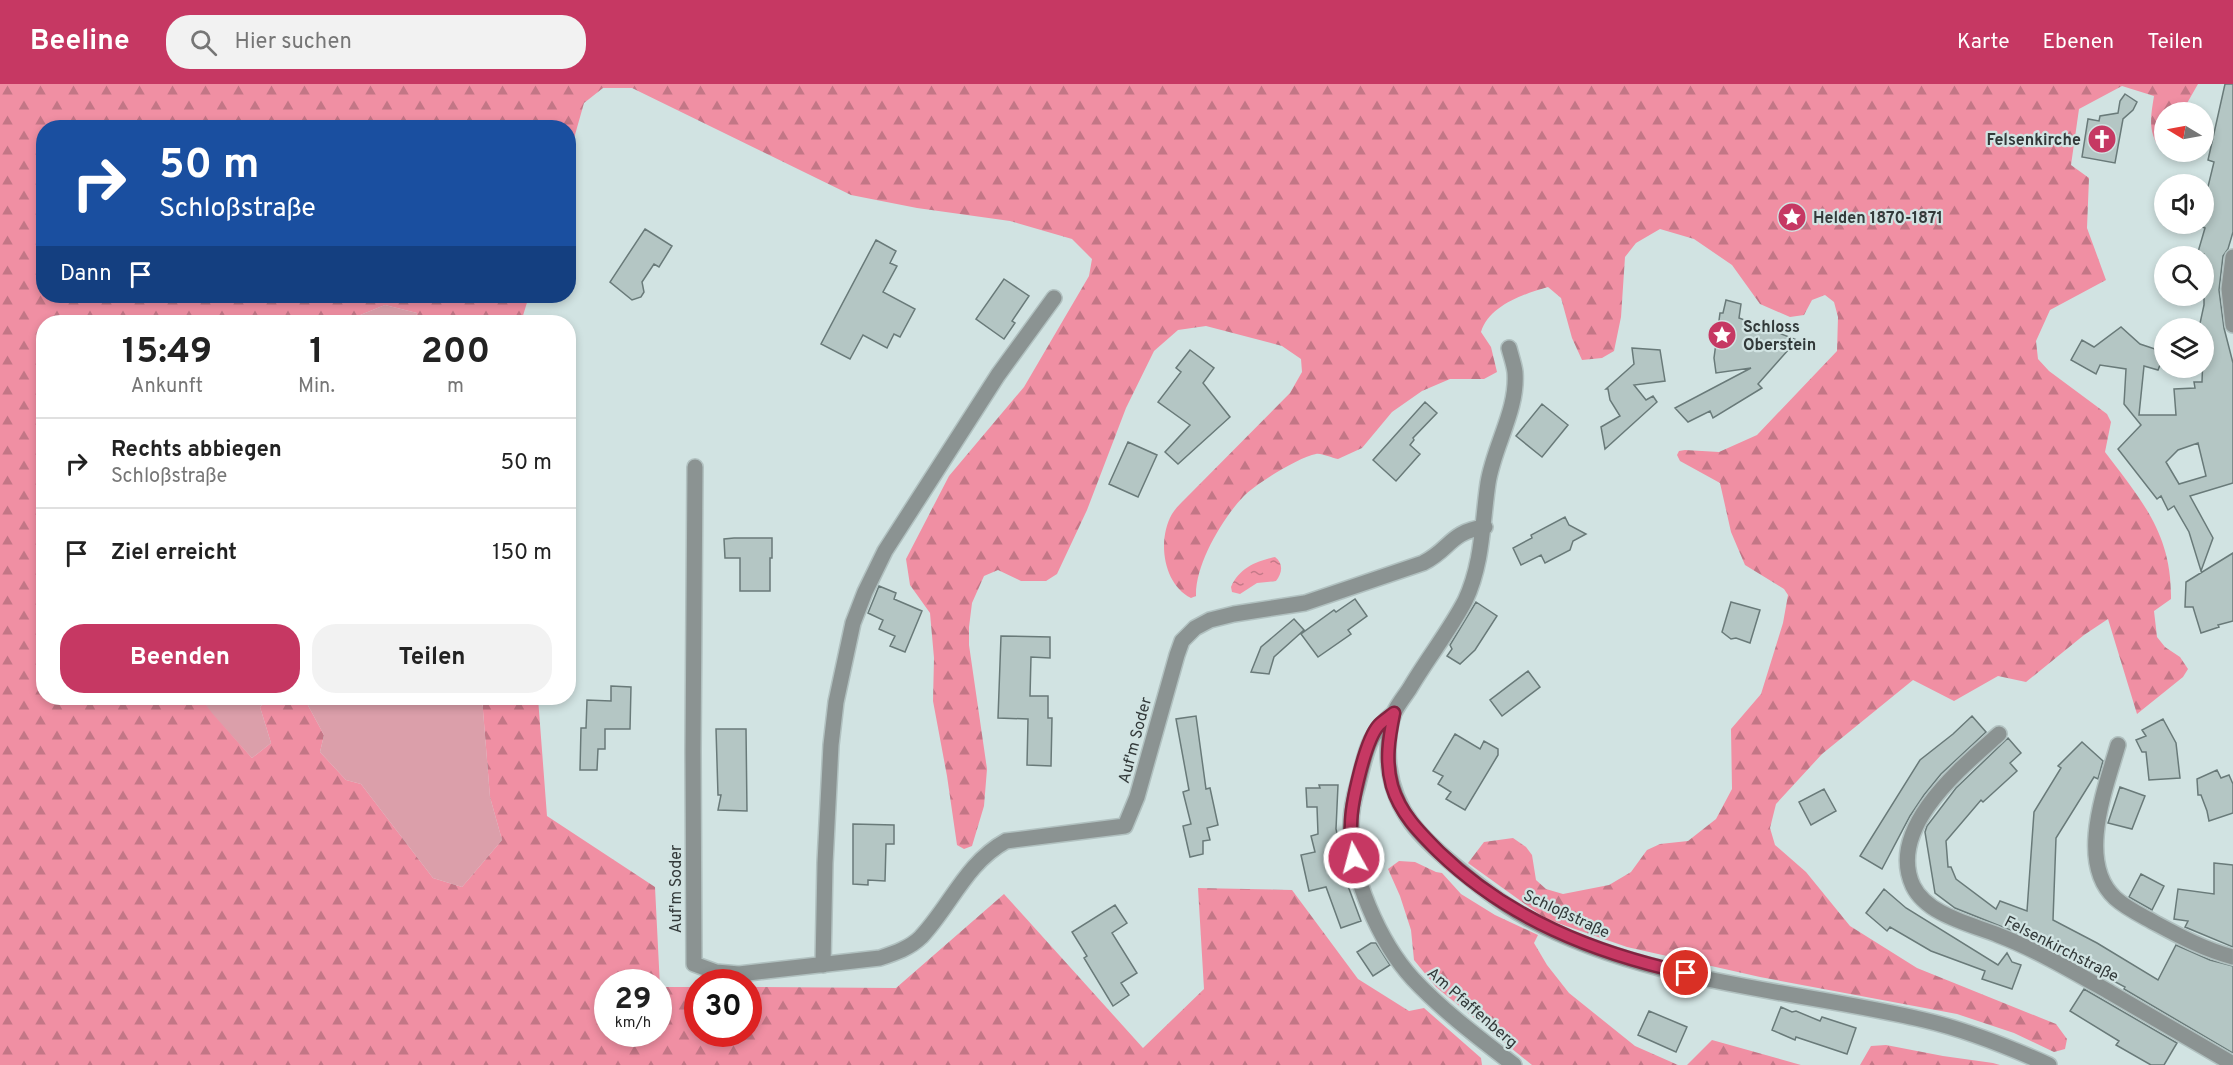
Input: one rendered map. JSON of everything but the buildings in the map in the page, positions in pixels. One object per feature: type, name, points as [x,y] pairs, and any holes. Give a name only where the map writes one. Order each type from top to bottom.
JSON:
[{"type":"street","points":[[2233,257],[2229,289],[2233,325]]},
{"type":"street","points":[[823,964],[831,745],[836,702],[853,623],[885,551],[998,375],[1054,298]]},
{"type":"street","name":"Schloßstraße","points":[[1509,348],[1515,371],[1511,409],[1488,481],[1485,526],[1478,563],[1465,600],[1394,713],[1388,742],[1391,785],[1400,807],[1417,830],[1446,859],[1484,891],[1527,918],[1577,941],[1646,964],[1764,990],[1925,1021],[2004,1046],[2049,1065]]},
{"type":"street","name":"Auf'm Soder","points":[[695,467],[694,964],[716,972],[739,974],[880,958],[902,951],[920,938],[979,861],[1006,841],[1125,826],[1137,797],[1177,655],[1182,641],[1195,628],[1210,620],[1234,614],[1305,603],[1423,563],[1440,552],[1458,534],[1485,526]]},
{"type":"street","name":"Am Pfaffenberg","points":[[1394,713],[1379,726],[1373,735],[1354,798],[1350,824],[1352,846],[1367,900],[1381,931],[1412,977],[1462,1024],[1514,1065]]},
{"type":"street","name":"Felsenkirchstraße","points":[[1999,734],[1950,778],[1920,816],[1908,853],[1909,873],[1913,887],[1925,901],[1941,913],[2030,948],[2233,1064]]},
{"type":"street","points":[[2118,746],[2097,828],[2095,851],[2104,884],[2113,897],[2139,915],[2203,946],[2233,957]]},
{"type":"shaded area","points":[[385,305],[417,313],[417,315],[360,315]]},
{"type":"shaded area","points":[[206,705],[262,705],[260,707],[271,743],[252,758]]},
{"type":"shaded area","points":[[308,705],[483,705],[490,797],[502,840],[462,887],[433,878],[361,784],[346,780],[320,752],[324,735]]},
{"type":"green space","points":[[0,84],[2198,84],[2188,102],[2154,102],[2154,137],[2151,117],[2154,96],[2122,86],[2079,109],[2071,165],[2089,178],[2087,228],[2106,280],[2050,310],[2036,341],[2038,359],[2049,371],[2107,414],[2111,422],[2105,452],[2131,486],[2152,520],[2166,556],[2171,599],[2154,611],[2157,637],[2165,647],[2180,657],[2188,669],[2183,677],[2137,714],[2108,619],[2084,635],[2026,682],[1998,676],[1954,701],[1913,680],[1822,754],[1776,804],[1770,828],[1775,845],[1806,872],[1850,926],[1917,968],[2056,1024],[2067,1039],[2065,1049],[2054,1052],[2014,1033],[1957,1014],[1760,977],[1627,947],[1546,919],[1468,863],[1484,842],[1513,838],[1526,847],[1532,855],[1536,880],[1546,889],[1563,894],[1609,885],[1631,872],[1647,850],[1660,844],[1688,841],[1716,819],[1732,789],[1731,729],[1761,694],[1783,623],[1788,595],[1784,589],[1745,565],[1731,532],[1720,483],[1680,461],[1677,455],[1679,451],[1685,450],[1719,452],[1757,435],[1837,351],[1838,317],[1834,302],[1825,295],[1812,300],[1804,315],[1790,317],[1760,304],[1732,265],[1694,239],[1660,229],[1636,243],[1625,257],[1621,317],[1614,351],[1602,358],[1582,360],[1572,338],[1561,298],[1548,287],[1508,302],[1491,315],[1481,332],[1491,347],[1497,372],[1484,379],[1450,379],[1422,391],[1392,412],[1362,448],[1338,459],[1318,454],[1308,456],[1257,485],[1235,506],[1211,543],[1200,571],[1196,596],[1191,598],[1174,583],[1165,560],[1167,524],[1181,503],[1290,393],[1302,372],[1301,359],[1282,346],[1206,326],[1178,330],[1154,351],[1126,408],[1087,510],[1057,574],[1046,581],[1021,581],[998,570],[984,576],[972,603],[969,645],[987,769],[984,806],[972,846],[964,849],[957,845],[933,701],[934,658],[930,613],[910,585],[906,559],[949,476],[1024,387],[1089,276],[1092,259],[1072,239],[1010,221],[917,208],[851,195],[632,88],[603,88],[584,103],[576,131],[576,120],[36,120],[36,303],[527,303],[523,315],[417,315],[417,313],[385,305],[360,315],[36,315],[36,705],[206,705],[252,758],[271,743],[260,707],[262,705],[308,705],[324,735],[320,752],[346,780],[361,784],[433,878],[462,887],[502,840],[490,797],[483,705],[539,705],[547,816],[655,887],[659,969],[594,969],[594,1047],[672,1047],[672,987],[684,987],[684,1047],[762,1047],[762,987],[896,988],[1004,894],[1143,1048],[1204,989],[1198,888],[1292,890],[1358,979],[1409,1011],[1424,1008],[1481,1058],[1482,1065],[0,1065]]},
{"type":"green space","points":[[1399,861],[1415,862],[1442,873],[1461,894],[1495,915],[1538,935],[1534,943],[1547,965],[1569,993],[1635,1046],[1678,1065],[1532,1065],[1436,987],[1414,960],[1411,930],[1388,869]]},
{"type":"green space","points":[[1712,1040],[1801,1065],[1687,1065]]},
{"type":"green space","points":[[1886,1045],[2000,1065],[1860,1065],[1871,1046]]},
{"type":"water","points":[[1275,557],[1281,569],[1276,581],[1257,583],[1240,594],[1232,592],[1231,587],[1234,580],[1243,570],[1255,563]]},
{"type":"place","name":"Felsenkirche","points":[[2102,139]]},
{"type":"place","name":"Helden 1870-1871","points":[[1792,217]]},
{"type":"place","name":"Schloss Oberstein","points":[[1722,335]]},
{"type":"route","points":[[1354,858],[1350,824],[1354,798],[1366,753],[1379,726],[1394,713],[1388,742],[1391,785],[1408,819],[1446,859],[1484,891],[1527,918],[1577,941],[1613,954],[1686,973]]}]
